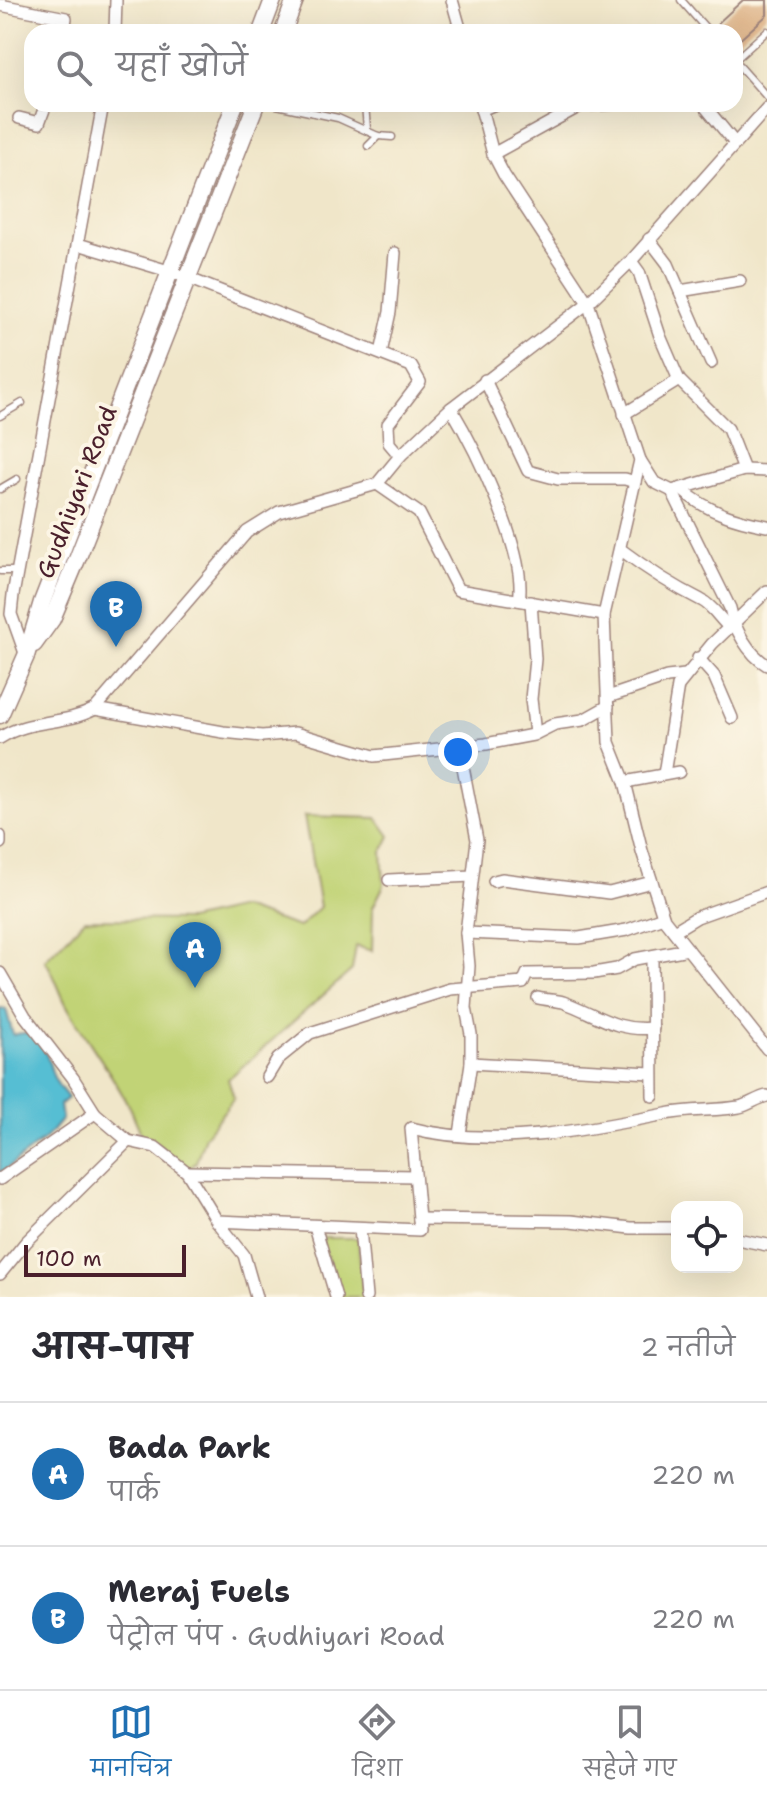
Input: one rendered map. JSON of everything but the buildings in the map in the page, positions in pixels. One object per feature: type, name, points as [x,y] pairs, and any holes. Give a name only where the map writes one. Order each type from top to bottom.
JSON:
[{"type":"street","points":[[115,24],[116,0]]},
{"type":"street","points":[[264,24],[273,0]]},
{"type":"street","points":[[286,24],[295,0]]},
{"type":"street","points":[[452,0],[459,24]]},
{"type":"street","points":[[0,5],[66,18],[65,24]]},
{"type":"street","points":[[0,738],[33,722],[63,723],[95,709],[247,532],[279,512],[377,484],[400,456],[451,408],[588,303],[631,261],[767,108]]},
{"type":"street","points":[[19,118],[39,123],[43,112]]},
{"type":"street","points":[[26,656],[11,614],[102,112]]},
{"type":"street","name":"Gudhiyari Road","points":[[180,274],[232,112]]},
{"type":"street","name":"Gudhiyari Road","points":[[0,715],[26,656],[42,602],[180,274],[252,112]]},
{"type":"street","points":[[482,112],[493,154],[520,204],[588,303],[640,460],[654,482],[727,517],[767,526]]},
{"type":"street","points":[[493,154],[569,112]]},
{"type":"street","points":[[710,112],[734,142]]},
{"type":"street","points":[[649,239],[668,264],[711,363]]},
{"type":"street","points":[[78,244],[180,274],[411,366],[420,382],[388,424],[389,443],[400,456]]},
{"type":"street","points":[[381,353],[390,312],[395,253]]},
{"type":"street","points":[[631,261],[639,272],[679,380],[728,429],[744,470]]},
{"type":"street","points":[[680,291],[740,281]]},
{"type":"street","points":[[485,380],[528,471],[558,479],[625,479],[635,482]]},
{"type":"street","points":[[624,414],[679,380]]},
{"type":"street","points":[[451,408],[472,443],[515,554],[535,659],[531,699],[535,734]]},
{"type":"street","points":[[640,460],[604,615],[609,742],[625,782],[663,917],[767,1049]]},
{"type":"street","points":[[676,490],[744,470],[767,471]]},
{"type":"street","points":[[377,484],[419,513],[458,590],[604,615]]},
{"type":"street","points":[[676,490],[730,608],[731,625]]},
{"type":"street","points":[[620,549],[663,575],[682,592],[702,600],[731,625],[756,659],[767,665]]},
{"type":"street","points":[[664,774],[675,700],[685,675],[698,658],[767,591]]},
{"type":"street","points":[[698,658],[714,676],[732,718]]},
{"type":"street","points":[[95,709],[223,732],[262,736],[295,733],[374,756],[535,734],[555,724],[583,720],[608,702],[667,677],[685,675]]},
{"type":"street","points":[[459,746],[477,840],[466,933],[471,1063],[460,1134]]},
{"type":"street","points":[[625,782],[679,772]]},
{"type":"street","points":[[0,836],[0,843]]},
{"type":"street","points":[[389,880],[472,876]]},
{"type":"street","points":[[494,881],[502,879],[609,893],[652,882]]},
{"type":"street","points":[[674,931],[697,917],[767,892]]},
{"type":"street","points":[[466,933],[579,938],[627,930],[663,917]]},
{"type":"street","points":[[267,1077],[278,1059],[310,1033],[450,989],[523,983],[527,974],[594,973],[617,969],[635,959],[652,959],[688,949]]},
{"type":"street","points":[[652,959],[653,1096]]},
{"type":"street","points":[[0,973],[25,1016],[73,1078],[95,1113],[128,1141],[155,1147],[187,1172],[217,1221],[244,1255],[256,1297]]},
{"type":"street","points":[[538,998],[560,1001],[633,1030],[653,1028]]},
{"type":"street","points":[[471,1063],[651,1073]]},
{"type":"street","points":[[217,1221],[420,1230],[411,1128],[434,1134],[535,1135],[617,1126],[667,1114],[740,1107],[767,1096]]},
{"type":"street","points":[[0,1179],[95,1113]]},
{"type":"street","points":[[0,1274],[26,1242],[128,1141]]},
{"type":"street","points":[[187,1172],[415,1176]]},
{"type":"street","points":[[419,1219],[571,1221],[631,1228],[671,1228]]},
{"type":"street","points":[[315,1226],[336,1297]]},
{"type":"street","points":[[360,1228],[366,1297]]},
{"type":"street","points":[[743,1240],[767,1245]]},
{"type":"lane","points":[[681,0],[702,24]]},
{"type":"lane","points":[[743,53],[767,31]]},
{"type":"lane","points":[[743,69],[767,97]]},
{"type":"lane","points":[[310,112],[338,118],[378,136],[392,137]]},
{"type":"lane","points":[[366,112],[367,129]]},
{"type":"lane","points":[[368,146],[378,136]]},
{"type":"lane","points":[[0,416],[22,403]]},
{"type":"lane","points":[[0,489],[17,479]]},
{"type":"lane","points":[[0,571],[18,571]]},
{"type":"green space","points":[[304,816],[377,818],[390,836],[382,852],[384,885],[373,907],[372,951],[356,946],[352,970],[228,1079],[234,1098],[205,1136],[196,1162],[187,1172],[157,1143],[142,1137],[127,1103],[67,1006],[45,960],[85,919],[189,920],[241,908],[299,927],[320,907]]},
{"type":"green space","points":[[319,1238],[358,1238],[363,1297],[342,1297]]},
{"type":"water","points":[[0,1008],[6,1009],[13,1035],[31,1034],[42,1044],[54,1078],[68,1098],[60,1105],[62,1119],[47,1137],[0,1174]]},
{"type":"place","name":"Meraj Fuels","points":[[116,647]]},
{"type":"place","name":"Bada Park","points":[[195,988]]}]
